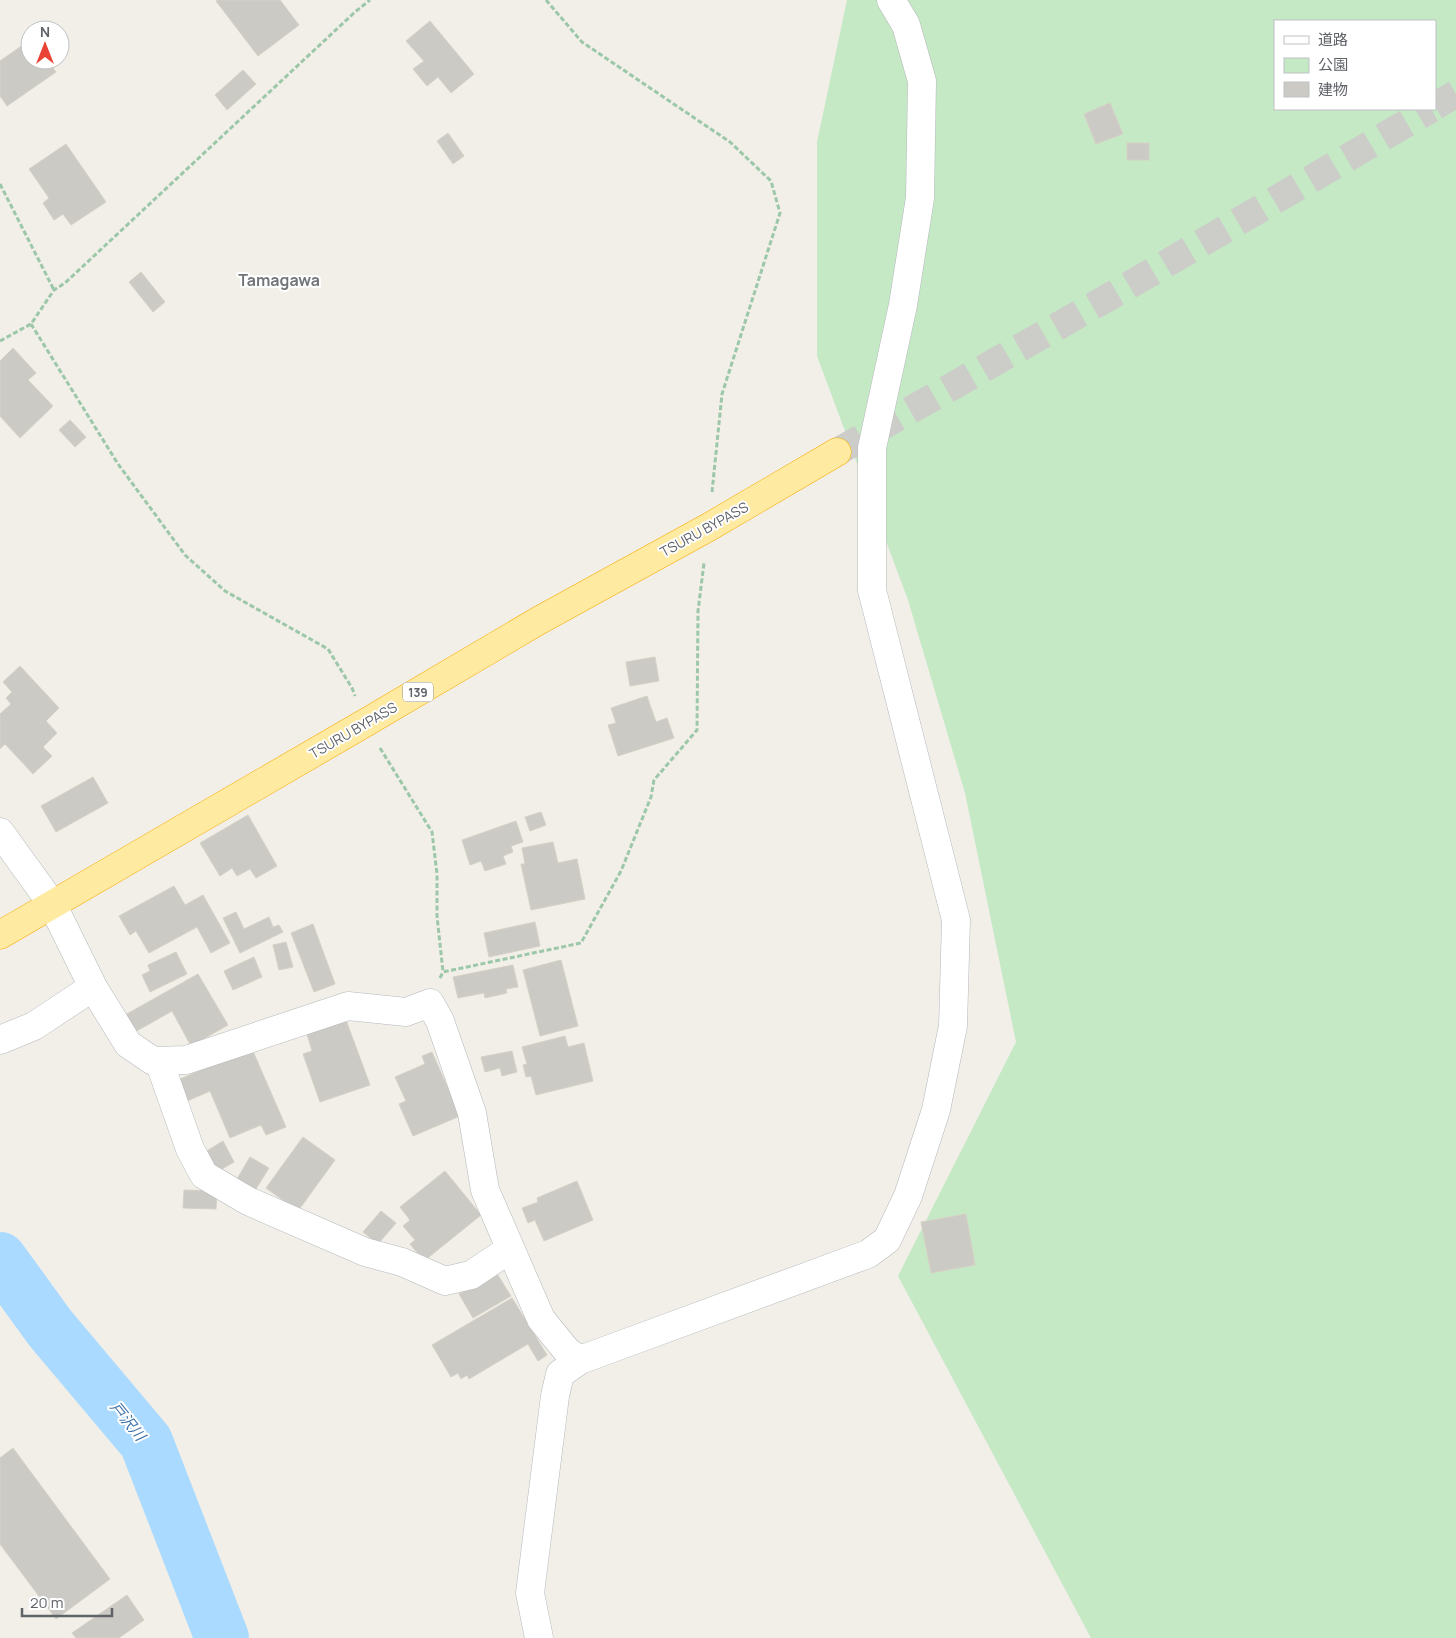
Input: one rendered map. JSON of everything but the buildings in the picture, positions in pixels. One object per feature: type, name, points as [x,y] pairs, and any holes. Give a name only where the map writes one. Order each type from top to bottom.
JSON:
[{"type":"highway","name":"TSURU BYPASS","points":[[0,935],[366,724],[538,621],[709,527],[837,452]]},
{"type":"street","points":[[539,1638],[530,1593],[555,1396],[560,1374],[580,1360],[868,1254],[887,1240],[908,1196],[936,1110],[953,1026],[956,920],[872,590],[872,448],[903,305],[920,198],[922,81],[906,25],[890,0]]},
{"type":"street","points":[[0,832],[52,904],[93,987],[128,1044],[152,1061],[186,1060],[348,1006],[406,1012],[430,1003],[440,1021],[472,1113],[485,1190],[510,1250],[541,1320],[567,1351],[580,1360]]},
{"type":"street","points":[[0,1040],[34,1026],[93,987]]},
{"type":"street","points":[[160,1061],[190,1149],[204,1175],[248,1201],[366,1252],[402,1262],[444,1281],[471,1275],[510,1250]]},
{"type":"path","points":[[0,341],[31,324],[54,290],[64,283],[370,0]]},
{"type":"path","points":[[443,972],[581,943],[621,871],[651,797],[654,780],[697,730],[698,611],[709,527],[722,394],[780,213],[771,181],[730,142],[582,42],[546,0]]},
{"type":"path","points":[[0,184],[54,290]]},
{"type":"path","points":[[31,324],[118,464],[185,555],[225,592],[328,649],[352,688],[366,724],[432,832],[437,874],[437,916],[443,972],[430,1003]]},
{"type":"green space","points":[[847,0],[1456,0],[1456,1638],[1091,1638],[898,1276],[1016,1042],[965,793],[908,600],[817,356],[817,142]]},
{"type":"waterway","name":"戸沢川","points":[[0,1259],[50,1328],[146,1442],[222,1638]]},
{"type":"tunnel","points":[[1436,105],[1456,94]]},
{"type":"tunnel","points":[[837,452],[1109,297],[1429,110]]},
{"type":"district","name":"Tamagawa","points":[[279,280]]}]
